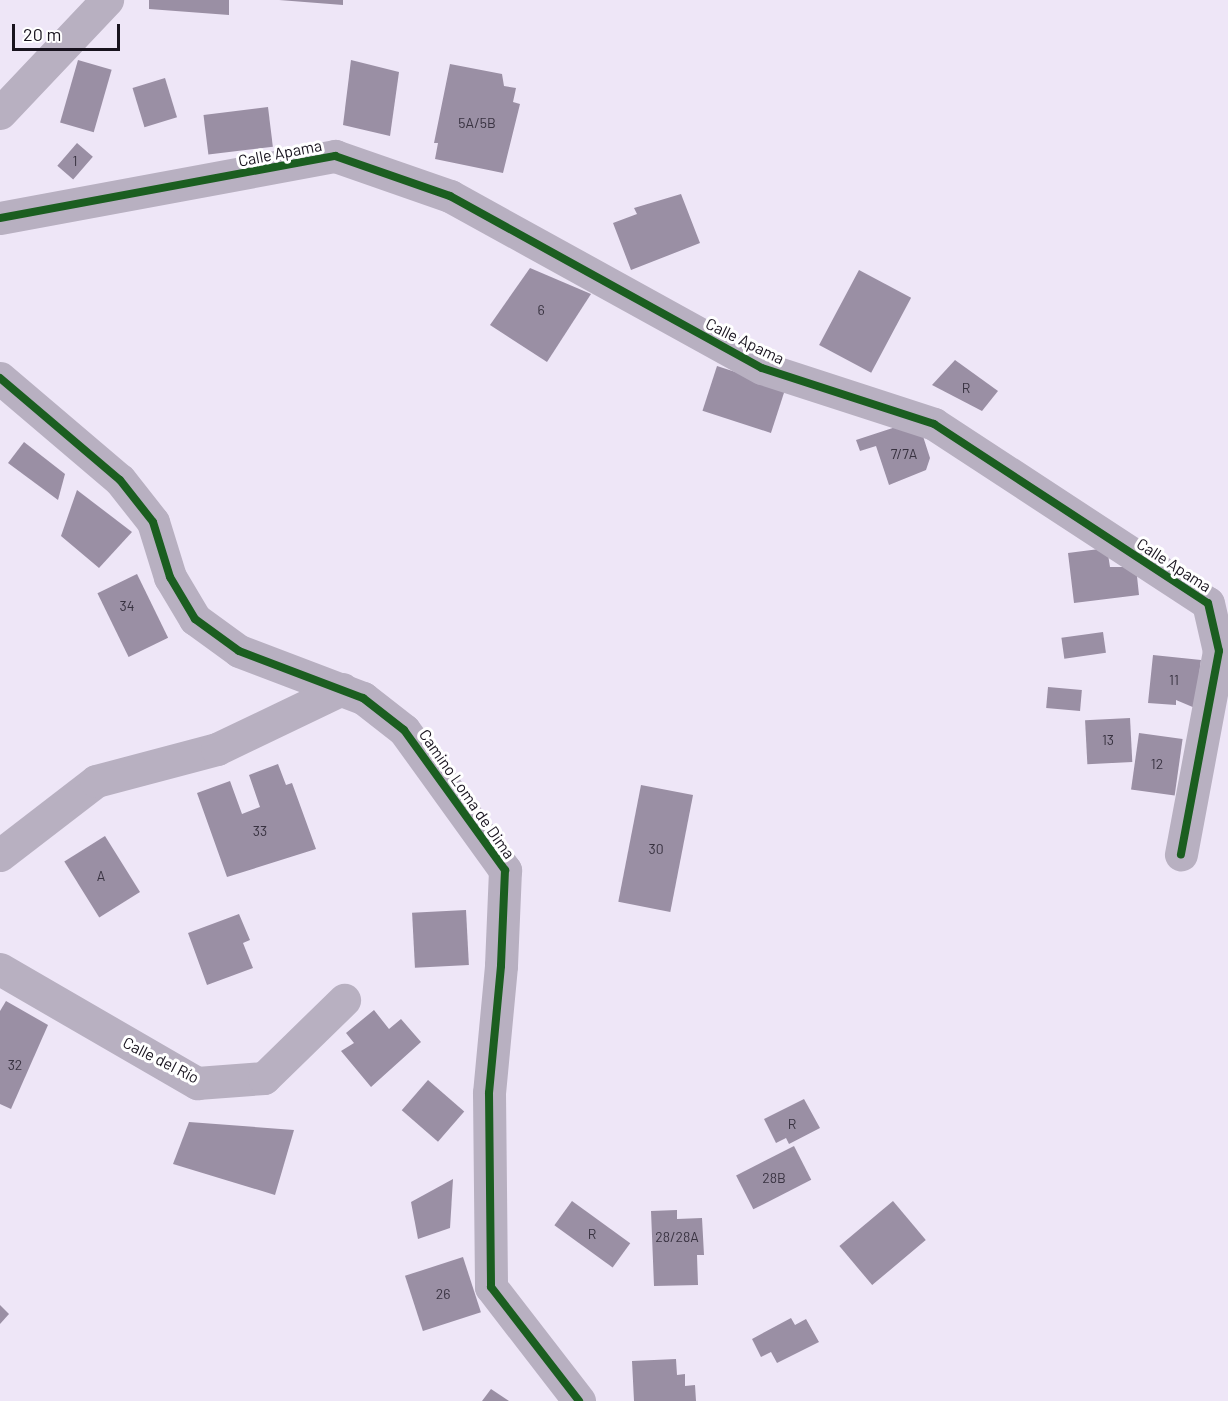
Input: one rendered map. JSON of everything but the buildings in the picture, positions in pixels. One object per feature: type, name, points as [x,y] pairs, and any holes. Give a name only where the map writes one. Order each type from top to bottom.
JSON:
[{"type":"street","points":[[0,113],[107,0]]},
{"type":"street","name":"Calle Apama","points":[[0,218],[335,156],[450,196],[762,368],[934,424],[1208,603],[1219,651],[1180,854]]},
{"type":"street","name":"Camino Loma de Dima","points":[[0,378],[120,480],[153,522],[170,577],[195,619],[239,651],[363,698],[404,730],[505,870],[501,966],[489,1093],[491,1287],[579,1401]]},
{"type":"street","points":[[0,855],[96,781],[217,749],[342,689]]},
{"type":"street","name":"Calle del Río","points":[[0,969],[197,1083],[264,1078],[344,1000]]},
{"type":"cycle path","points":[[0,218],[335,156],[450,196],[762,368],[934,424],[1208,603],[1219,651],[1181,854]]},
{"type":"cycle path","points":[[0,378],[120,480],[153,522],[170,577],[195,619],[239,651],[363,698],[404,730],[505,870],[501,966],[489,1093],[491,1287],[579,1401]]}]
